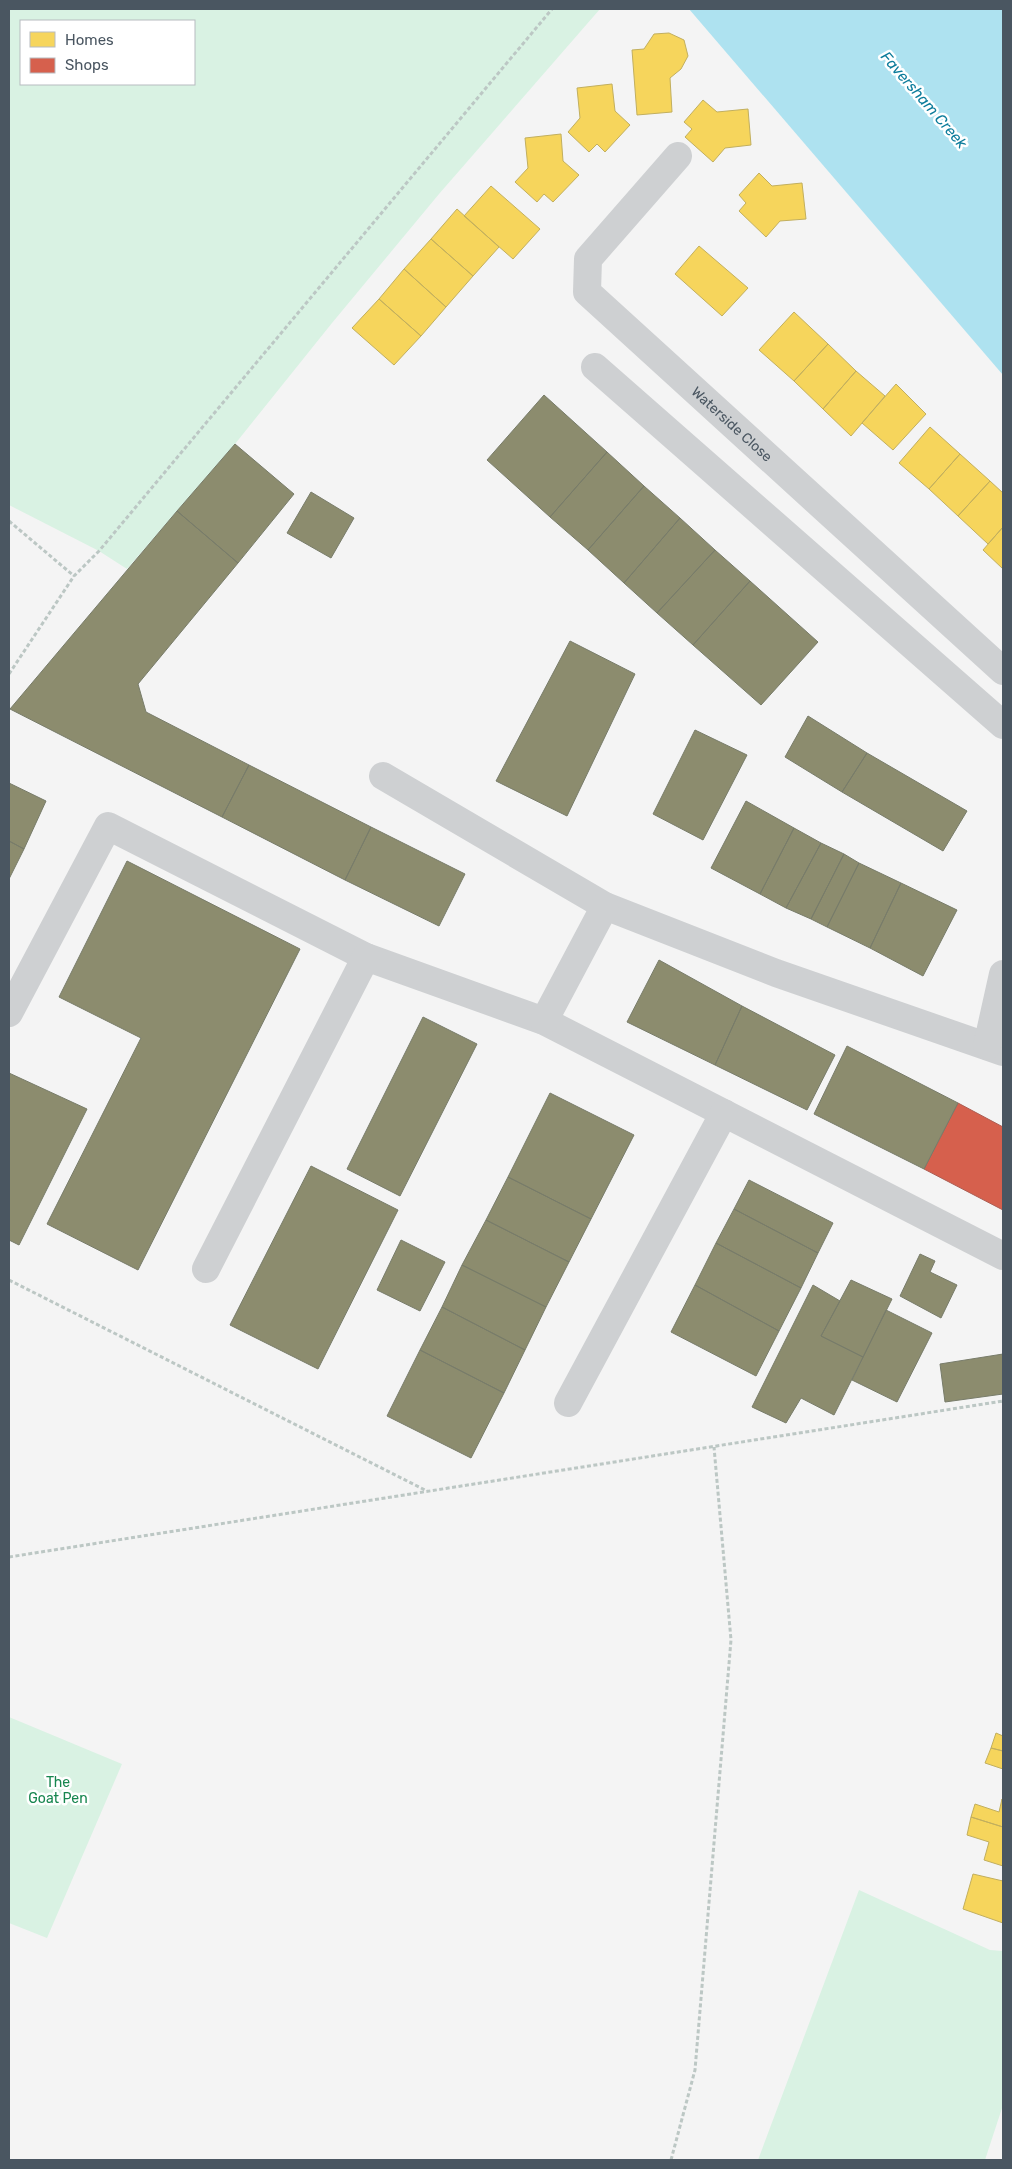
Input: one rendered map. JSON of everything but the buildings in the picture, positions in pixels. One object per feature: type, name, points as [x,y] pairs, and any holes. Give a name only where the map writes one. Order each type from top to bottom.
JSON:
[{"type":"street","name":"Waterside Close","points":[[678,156],[588,259],[587,292],[1003,671]]},
{"type":"street","points":[[596,368],[1003,725]]},
{"type":"street","points":[[384,776],[605,906],[776,972],[995,1049],[1003,974]]},
{"type":"street","points":[[9,1013],[108,826],[366,957],[544,1021],[1003,1256]]},
{"type":"street","points":[[544,1021],[605,906]]},
{"type":"street","points":[[206,1269],[366,957]]},
{"type":"street","points":[[568,1403],[724,1113]]},
{"type":"path","points":[[9,674],[74,576],[99,551],[552,9]]},
{"type":"path","points":[[9,521],[74,576]]},
{"type":"path","points":[[9,1280],[428,1491]]},
{"type":"path","points":[[9,1557],[1003,1401]]},
{"type":"path","points":[[671,2160],[695,2070],[731,1640],[714,1447]]},
{"type":"green space","points":[[9,9],[600,9],[439,194],[235,444],[127,569],[99,551],[9,505]]},
{"type":"green space","name":"The Goat Pen","points":[[9,1717],[122,1764],[47,1938],[9,1923]]},
{"type":"green space","points":[[859,1890],[990,1950],[1003,1951],[1003,2105],[985,2160],[758,2160]]},
{"type":"water","name":"Faversham Creek","points":[[689,9],[1003,9],[1003,375]]}]
